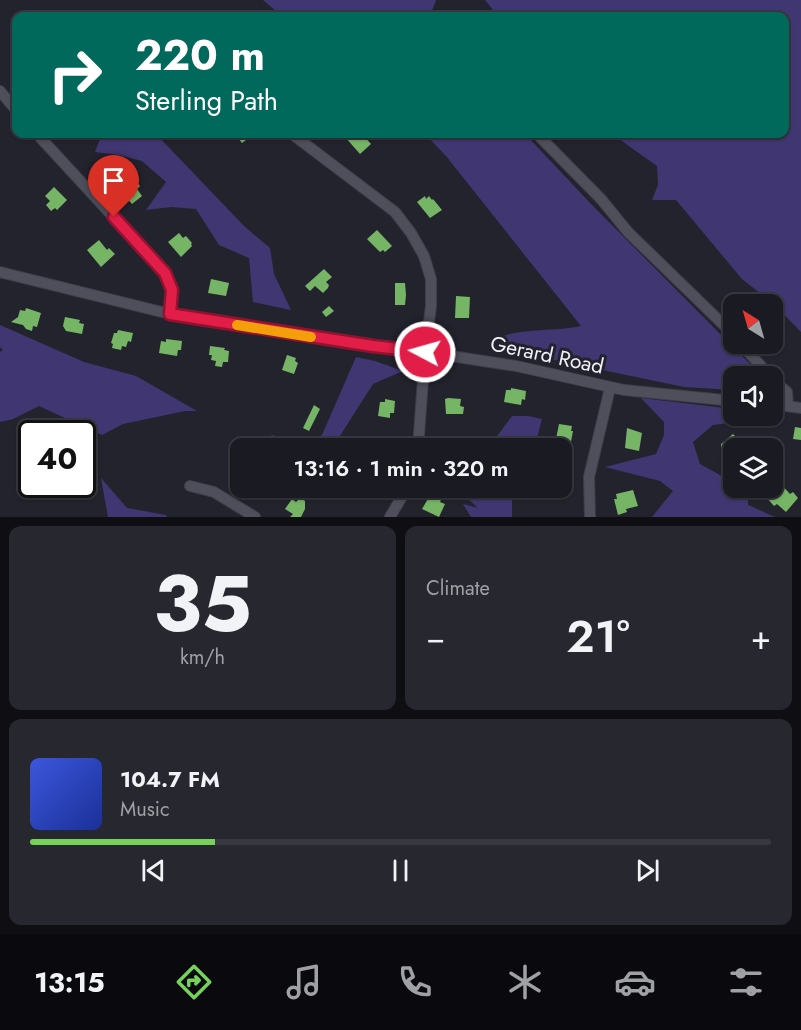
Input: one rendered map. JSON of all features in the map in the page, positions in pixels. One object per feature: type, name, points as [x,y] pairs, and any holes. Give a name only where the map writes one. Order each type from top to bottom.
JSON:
[{"type":"street","points":[[0,91],[12,105]]},
{"type":"street","points":[[41,138],[165,273],[172,290],[170,314]]},
{"type":"street","points":[[297,138],[395,212],[411,233],[424,256],[431,279],[431,306],[419,438]]},
{"type":"street","points":[[541,138],[601,199],[628,232],[723,324]]},
{"type":"street","name":"Gerard Road","points":[[0,272],[170,314],[516,366],[610,388],[723,400]]},
{"type":"street","points":[[750,354],[760,366]]},
{"type":"street","points":[[590,517],[589,477],[610,388]]},
{"type":"street","points":[[783,388],[787,392],[788,406]]},
{"type":"street","points":[[783,405],[801,408]]},
{"type":"street","points":[[190,486],[213,492],[255,517]]},
{"type":"street","points":[[390,517],[401,498]]},
{"type":"shaded area","points":[[263,0],[436,0],[432,12],[277,12]]},
{"type":"shaded area","points":[[485,0],[801,0],[801,332],[783,313],[783,294],[761,294],[742,279],[676,200],[652,200],[658,185],[657,166],[618,138],[789,138],[789,12],[496,12]]},
{"type":"shaded area","points":[[100,138],[160,138],[244,226],[270,248],[274,274],[291,310],[253,302],[249,258],[219,245],[196,209],[171,207],[146,210],[166,182],[142,161],[95,152]]},
{"type":"shaded area","points":[[429,138],[529,138],[723,337],[723,354],[740,354],[752,366],[723,366],[723,389],[684,387],[493,347],[494,341],[512,334],[581,326],[446,156]]},
{"type":"shaded area","points":[[0,325],[84,362],[136,376],[197,411],[185,411],[123,424],[102,435],[96,432],[96,420],[69,420],[39,406],[13,419],[0,422],[0,352],[3,350],[0,347]]},
{"type":"shaded area","points":[[356,357],[403,371],[373,384],[339,438],[317,438],[322,435]]},
{"type":"shaded area","points":[[641,398],[723,408],[723,424],[713,425],[693,442],[700,464],[723,477],[723,498],[748,498],[748,505],[775,517],[652,517],[673,491],[660,481],[605,467],[656,454],[664,435],[664,422]]},
{"type":"shaded area","points":[[512,416],[542,419],[537,438],[497,438]]},
{"type":"shaded area","points":[[101,478],[127,508],[167,517],[108,517]]},
{"type":"shaded area","points":[[467,498],[512,498],[512,517],[471,517],[463,504],[478,508]]},
{"type":"building","points":[[238,138],[249,138],[242,143]]},
{"type":"building","points":[[346,138],[366,138],[371,144],[360,154]]},
{"type":"building","points":[[135,180],[140,186],[137,189],[142,196],[132,204],[120,190]]},
{"type":"building","points":[[54,187],[67,200],[57,210],[55,208],[51,211],[46,205],[50,201],[45,196]]},
{"type":"building","points":[[425,196],[426,199],[429,196],[433,199],[442,210],[430,218],[417,202]]},
{"type":"building","points":[[377,230],[392,246],[385,252],[383,250],[380,252],[367,239]]},
{"type":"building","points":[[179,233],[183,238],[186,236],[192,243],[192,246],[181,257],[168,242]]},
{"type":"building","points":[[99,240],[107,250],[109,248],[115,254],[101,267],[87,250]]},
{"type":"building","points":[[324,269],[332,277],[326,282],[329,285],[328,288],[323,293],[315,286],[310,291],[305,286]]},
{"type":"building","points":[[211,279],[229,283],[226,296],[208,293]]},
{"type":"building","points":[[395,283],[405,283],[405,305],[395,305]]},
{"type":"building","points":[[456,296],[470,297],[469,318],[455,318]]},
{"type":"building","points":[[329,306],[334,311],[326,317],[322,312]]},
{"type":"building","points":[[26,308],[41,313],[37,327],[33,326],[32,331],[23,325],[11,322],[18,317],[20,310],[25,311]]},
{"type":"building","points":[[65,317],[80,320],[79,323],[84,324],[82,334],[66,331],[63,326]]},
{"type":"building","points":[[118,330],[133,333],[131,342],[128,341],[126,347],[122,346],[121,350],[112,348],[111,343],[114,333]]},
{"type":"building","points":[[166,339],[182,341],[181,350],[178,350],[177,356],[159,353],[161,341],[166,342]]},
{"type":"building","points":[[210,346],[225,348],[224,350],[229,351],[228,362],[223,362],[222,367],[215,366],[216,361],[211,360]]},
{"type":"building","points":[[287,355],[296,358],[295,361],[298,363],[294,374],[282,370]]},
{"type":"building","points":[[511,388],[526,391],[525,400],[522,399],[521,405],[504,402],[506,390],[511,390]]},
{"type":"building","points":[[385,399],[395,401],[394,413],[390,413],[390,418],[378,416],[380,402],[385,402]]},
{"type":"building","points":[[445,399],[461,399],[460,406],[464,407],[463,414],[446,414]]},
{"type":"building","points":[[314,405],[320,409],[309,431],[303,428]]},
{"type":"building","points":[[559,424],[572,426],[572,438],[556,438]]},
{"type":"building","points":[[795,427],[801,428],[801,440],[793,439]]},
{"type":"building","points":[[627,428],[642,433],[639,451],[625,448]]},
{"type":"building","points":[[783,486],[798,498],[786,512],[777,504],[774,506],[767,498],[783,498]]},
{"type":"building","points":[[633,490],[638,506],[626,509],[627,512],[618,515],[614,499],[617,499],[616,494]]},
{"type":"building","points":[[300,498],[305,501],[305,509],[301,517],[290,517],[293,514],[285,509],[292,499],[296,502]]},
{"type":"building","points":[[428,498],[442,498],[440,502],[445,504],[439,517],[422,509]]},
{"type":"slow traffic","points":[[237,325],[311,337]]},
{"type":"route","points":[[114,217],[165,273],[172,290],[170,314],[243,327],[425,352]]}]
